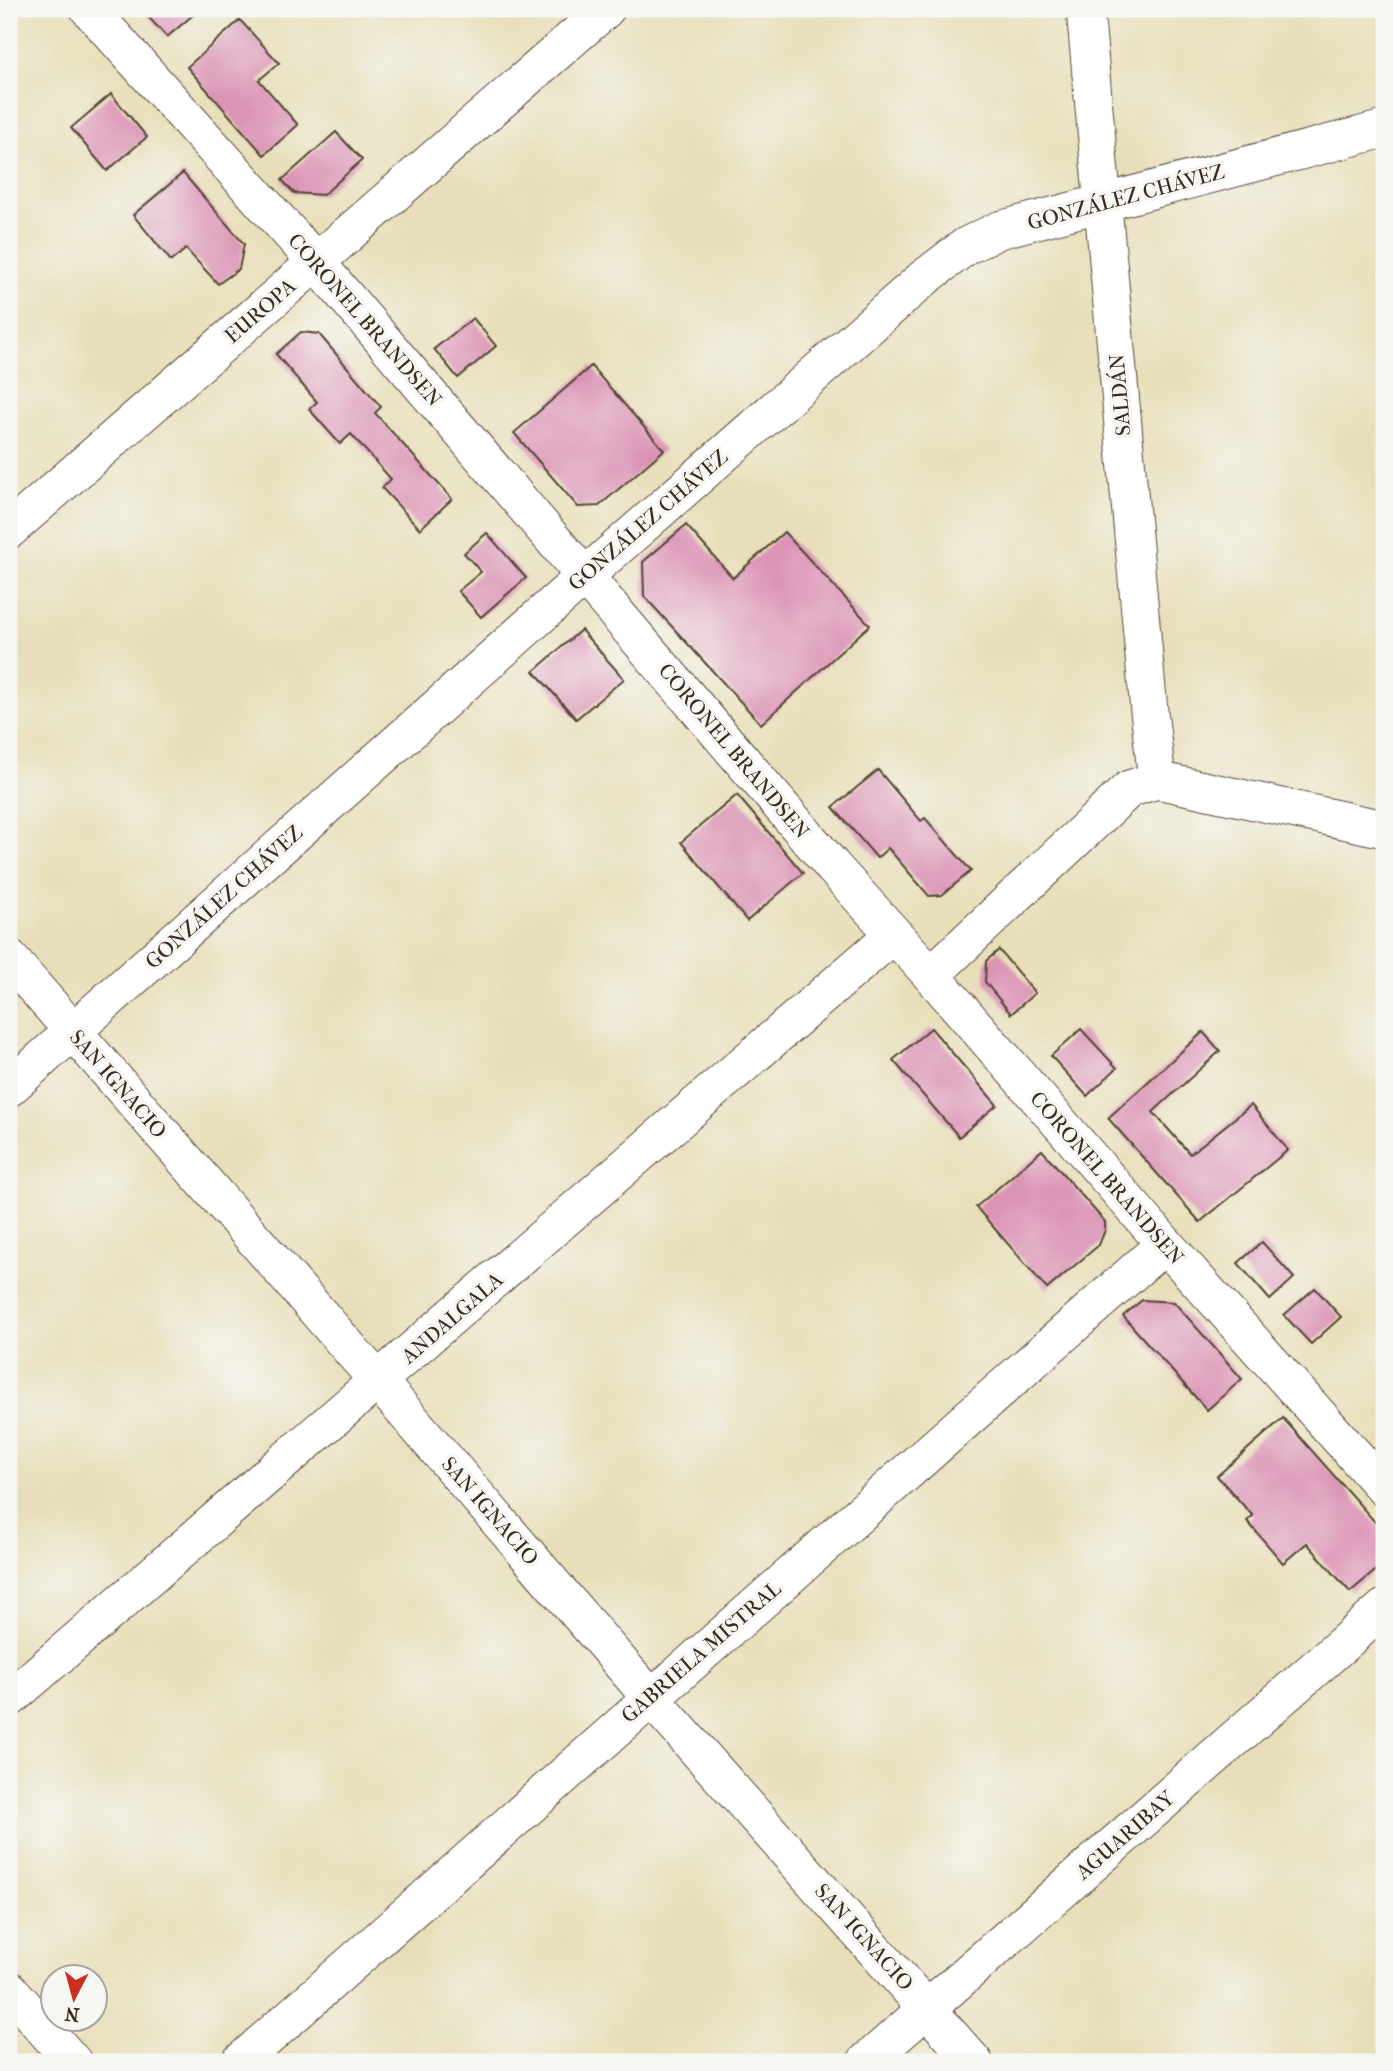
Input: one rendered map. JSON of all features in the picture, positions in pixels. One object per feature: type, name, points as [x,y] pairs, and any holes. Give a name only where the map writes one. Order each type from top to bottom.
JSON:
[{"type":"street","name":"CORONEL BRANDSEN","points":[[89,9],[316,262],[893,935],[1384,1488]]},
{"type":"street","name":"EUROPA","points":[[9,530],[606,9]]},
{"type":"street","name":"SALDÁN","points":[[1086,9],[1157,780]]},
{"type":"street","name":"GONZÁLEZ CHÁVEZ","points":[[9,1088],[586,575],[924,278],[966,246],[999,230],[1384,129]]},
{"type":"street","points":[[931,975],[1129,789],[1157,780],[1384,829]]},
{"type":"street","name":"ANDALGALA","points":[[9,1699],[893,935]]},
{"type":"street","name":"SAN IGNACIO","points":[[9,958],[650,1697],[974,2062]]},
{"type":"street","name":"GABRIELA MISTRAL","points":[[240,2062],[1165,1244]]},
{"type":"street","name":"AGUARIBAY","points":[[866,2062],[1384,1608]]},
{"type":"street","points":[[9,1989],[73,2062]]},
{"type":"building","points":[[141,9],[200,9],[167,37]]},
{"type":"building","points":[[240,20],[279,63],[259,80],[298,125],[264,155],[187,67]]},
{"type":"building","points":[[111,94],[147,137],[107,171],[71,128]]},
{"type":"building","points":[[336,132],[362,160],[323,195],[294,193],[282,180]]},
{"type":"building","points":[[183,173],[244,244],[239,269],[218,284],[186,249],[171,261],[133,215]]},
{"type":"building","points":[[473,318],[496,346],[458,378],[434,349]]},
{"type":"building","points":[[301,332],[319,334],[381,407],[375,413],[452,499],[420,529],[382,488],[391,479],[351,434],[340,444],[309,409],[317,402],[276,354]]},
{"type":"building","points":[[591,366],[664,450],[599,506],[578,507],[514,433]]},
{"type":"building","points":[[686,525],[733,578],[784,532],[870,625],[761,724],[644,596],[643,562]]},
{"type":"building","points":[[487,533],[526,578],[481,617],[458,591],[481,572],[464,553]]},
{"type":"building","points":[[581,630],[624,679],[576,719],[534,671]]},
{"type":"building","points":[[878,770],[921,821],[925,818],[971,871],[942,895],[929,896],[888,848],[877,858],[833,807]]},
{"type":"building","points":[[737,795],[803,873],[747,921],[681,842]]},
{"type":"building","points":[[999,950],[1035,993],[1011,1014],[985,982],[986,961]]},
{"type":"building","points":[[931,1028],[997,1105],[959,1137],[893,1060]]},
{"type":"building","points":[[1081,1029],[1117,1068],[1087,1096],[1051,1056]]},
{"type":"building","points":[[1203,1032],[1220,1051],[1153,1112],[1190,1154],[1251,1105],[1288,1150],[1200,1222],[1108,1118]]},
{"type":"building","points":[[1042,1150],[1105,1222],[1099,1245],[1047,1289],[976,1207]]},
{"type":"building","points":[[1262,1242],[1294,1278],[1270,1300],[1238,1263]]},
{"type":"building","points":[[1315,1288],[1341,1317],[1311,1344],[1284,1315]]},
{"type":"building","points":[[1142,1300],[1174,1302],[1242,1379],[1207,1410],[1123,1316]]},
{"type":"building","points":[[1283,1418],[1383,1531],[1381,1566],[1350,1592],[1307,1543],[1283,1563],[1247,1521],[1253,1516],[1217,1476]]}]
